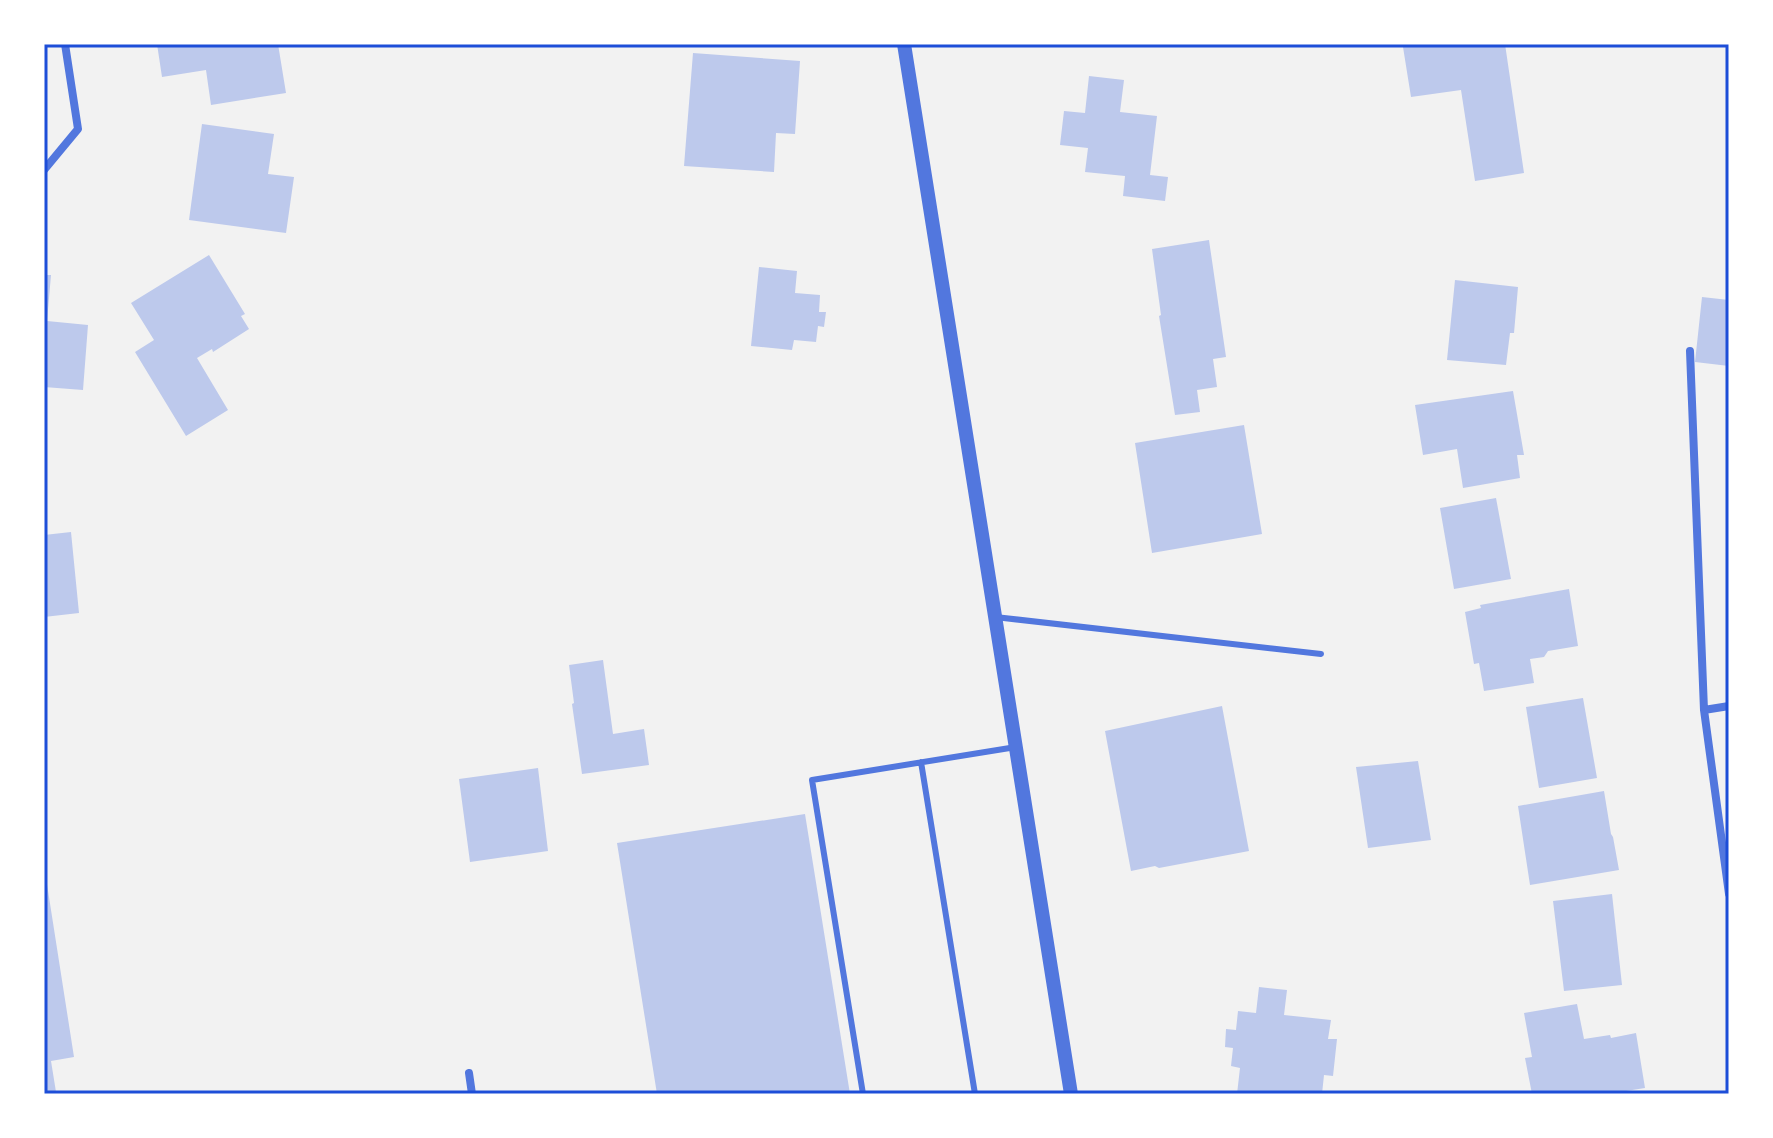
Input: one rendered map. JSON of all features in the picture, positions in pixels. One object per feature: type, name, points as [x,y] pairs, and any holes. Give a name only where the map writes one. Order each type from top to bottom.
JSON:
[{"type":"street","points":[[44,170],[78,129],[65,44]]},
{"type":"street","points":[[904,44],[1071,1094]]},
{"type":"street","points":[[1690,351],[1704,710],[1729,894]]},
{"type":"street","points":[[1704,710],[1729,706]]},
{"type":"street","points":[[469,1073],[472,1094]]},
{"type":"lane","points":[[995,617],[1321,654]]},
{"type":"lane","points":[[863,1094],[812,780],[1016,747]]},
{"type":"lane","points":[[921,762],[975,1094]]},
{"type":"building","points":[[157,44],[278,44],[286,93],[211,105],[206,70],[162,77]]},
{"type":"building","points":[[1422,44],[1505,44],[1524,173],[1475,181],[1461,90],[1411,97],[1403,47]]},
{"type":"building","points":[[693,53],[800,61],[795,134],[776,133],[774,172],[684,166]]},
{"type":"building","points":[[1089,76],[1124,80],[1120,112],[1157,116],[1150,175],[1168,177],[1165,201],[1123,196],[1125,176],[1085,172],[1088,148],[1060,145],[1064,111],[1085,113]]},
{"type":"building","points":[[202,124],[274,134],[268,174],[294,177],[286,233],[189,220]]},
{"type":"building","points":[[1209,240],[1226,357],[1213,359],[1217,387],[1197,390],[1200,412],[1175,415],[1152,249]]},
{"type":"building","points":[[209,255],[245,314],[241,316],[249,329],[213,352],[212,349],[197,358],[228,410],[186,436],[135,352],[154,340],[131,303]]},
{"type":"building","points":[[759,267],[797,271],[795,293],[820,295],[819,312],[826,312],[824,327],[818,326],[816,342],[794,340],[792,350],[751,346]]},
{"type":"building","points":[[44,275],[51,275],[47,321],[88,325],[83,390],[44,387]]},
{"type":"building","points":[[1455,280],[1518,287],[1514,333],[1510,333],[1506,365],[1447,360]]},
{"type":"building","points":[[1702,297],[1729,300],[1729,366],[1695,362]]},
{"type":"building","points":[[1513,391],[1524,455],[1517,455],[1520,478],[1463,488],[1457,449],[1423,455],[1415,405]]},
{"type":"building","points":[[1244,425],[1262,534],[1152,553],[1135,443]]},
{"type":"building","points":[[1496,498],[1511,579],[1454,589],[1440,508]]},
{"type":"building","points":[[71,532],[79,613],[44,617],[44,535]]},
{"type":"building","points":[[1569,589],[1578,646],[1548,651],[1544,657],[1530,659],[1534,683],[1484,691],[1479,663],[1474,664],[1465,612],[1481,608],[1480,605]]},
{"type":"building","points":[[603,660],[613,734],[644,729],[649,765],[582,774],[569,665]]},
{"type":"building","points":[[1583,698],[1597,778],[1539,788],[1526,707]]},
{"type":"building","points":[[1222,706],[1249,851],[1131,871],[1105,731]]},
{"type":"building","points":[[1418,761],[1431,840],[1368,848],[1356,767]]},
{"type":"building","points":[[538,768],[548,851],[470,862],[459,779]]},
{"type":"building","points":[[1604,791],[1619,870],[1530,885],[1518,806]]},
{"type":"building","points":[[805,814],[850,1094],[657,1094],[617,843]]},
{"type":"building","points":[[44,878],[74,1057],[51,1061],[56,1092],[53,1094],[44,1094]]},
{"type":"building","points":[[1612,894],[1622,985],[1564,991],[1553,901]]},
{"type":"building","points":[[1259,987],[1287,990],[1284,1015],[1331,1020],[1328,1039],[1337,1039],[1333,1076],[1324,1075],[1322,1094],[1237,1094],[1240,1068],[1231,1066],[1233,1048],[1225,1047],[1226,1029],[1236,1030],[1238,1011],[1256,1013]]},
{"type":"building","points":[[1577,1004],[1584,1039],[1636,1033],[1645,1088],[1607,1094],[1532,1094],[1525,1058],[1532,1057],[1524,1013]]}]
